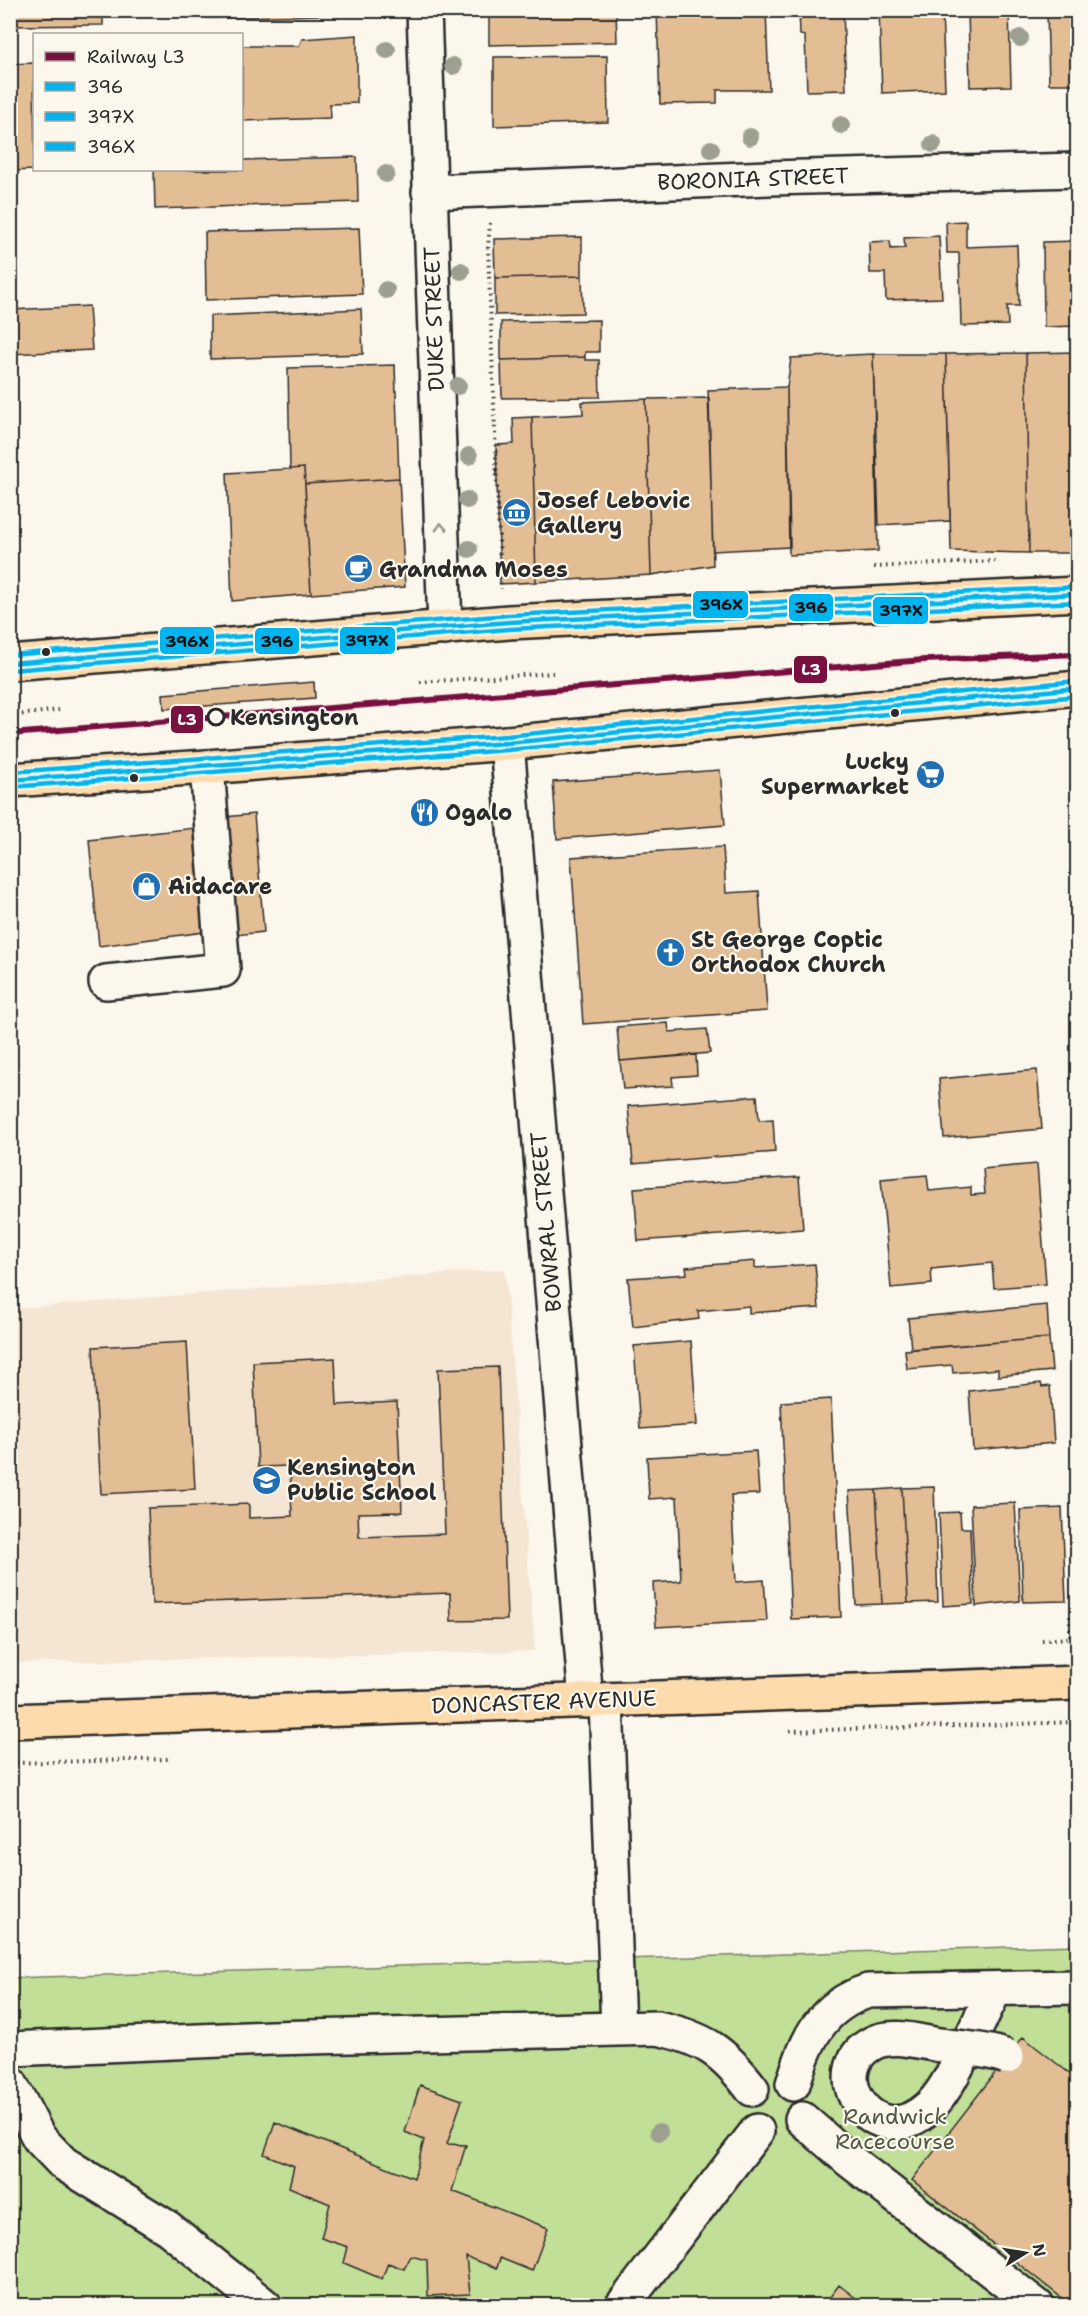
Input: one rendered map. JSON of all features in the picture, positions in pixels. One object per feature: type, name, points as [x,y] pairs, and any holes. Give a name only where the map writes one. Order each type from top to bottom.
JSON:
[{"type":"main road","points":[[10,663],[445,627],[1077,594]]},
{"type":"main road","points":[[10,780],[507,743],[1077,688]]},
{"type":"main road","name":"DONCASTER AVENUE","points":[[10,1721],[1077,1683]]},
{"type":"street","name":"DUKE STREET","points":[[424,10],[445,627]]},
{"type":"street","name":"BORONIA STREET","points":[[429,192],[769,178],[1077,170]]},
{"type":"street","name":"BOWRAL STREET","points":[[507,743],[596,1700],[618,2029]]},
{"type":"street","points":[[106,982],[223,970],[207,767]]},
{"type":"street","points":[[793,2084],[802,2052],[831,2010],[848,1998],[868,1991],[1077,1987]]},
{"type":"street","points":[[995,1989],[963,2055],[928,2108],[909,2120],[891,2124],[872,2118],[862,2110],[852,2090],[852,2069],[859,2054],[873,2042],[890,2038],[987,2051],[1007,2057]]},
{"type":"street","points":[[10,2049],[657,2028],[688,2035],[715,2050],[734,2066],[752,2089]]},
{"type":"street","points":[[775,2078],[793,2084],[803,2100],[802,2119],[797,2127],[782,2136],[765,2135],[757,2131],[747,2116],[746,2107],[752,2089],[759,2083],[775,2078]]},
{"type":"street","points":[[10,2083],[39,2138],[63,2163],[168,2228],[266,2306]]},
{"type":"street","points":[[802,2119],[849,2160],[1037,2306]]},
{"type":"street","points":[[622,2306],[757,2131]]},
{"type":"path","points":[[491,216],[488,247],[500,589],[507,588]]},
{"type":"path","points":[[863,567],[1006,561]]},
{"type":"path","points":[[420,682],[553,673]]},
{"type":"path","points":[[10,716],[59,710]]},
{"type":"path","points":[[1042,1640],[1070,1638],[1070,1616]]},
{"type":"path","points":[[10,1763],[170,1759]]},
{"type":"shaded area","name":"Kensington Public School","points":[[505,1269],[535,1651],[11,1663],[10,1309]]},
{"type":"green space","name":"Randwick Racecourse","points":[[1077,1945],[1077,2305],[11,2305],[10,1978]]},
{"type":"building","points":[[10,10],[103,10],[103,25],[10,26]]},
{"type":"building","points":[[207,10],[355,10],[355,14],[207,18]]},
{"type":"building","points":[[489,10],[616,10],[617,42],[489,45]]},
{"type":"building","points":[[657,10],[766,10],[769,90],[717,90],[717,103],[660,104]]},
{"type":"building","points":[[799,10],[843,10],[846,90],[807,91],[805,36],[800,35]]},
{"type":"building","points":[[879,10],[942,10],[945,90],[882,93]]},
{"type":"building","points":[[968,10],[1009,10],[1011,86],[970,87]]},
{"type":"building","points":[[1047,10],[1078,10],[1078,84],[1049,84]]},
{"type":"building","points":[[357,35],[357,103],[330,104],[331,118],[243,121],[243,46],[299,46],[302,39]]},
{"type":"building","points":[[607,56],[608,122],[494,126],[494,57]]},
{"type":"building","points":[[33,63],[33,170],[10,171],[10,64]]},
{"type":"building","points":[[357,157],[358,202],[155,209],[154,171],[243,171],[243,160]]},
{"type":"building","points":[[966,221],[966,247],[1017,245],[1019,306],[1007,306],[1008,325],[961,326],[959,253],[947,253],[946,222]]},
{"type":"building","points":[[359,228],[362,294],[206,300],[205,232]]},
{"type":"building","points":[[939,236],[942,298],[886,300],[885,273],[870,273],[869,242],[890,241],[891,249],[905,248],[904,238]]},
{"type":"building","points":[[582,237],[582,276],[495,278],[494,239]]},
{"type":"building","points":[[1078,241],[1078,326],[1044,327],[1043,242]]},
{"type":"building","points":[[582,276],[583,313],[495,315],[495,278]]},
{"type":"building","points":[[89,306],[92,350],[10,354],[10,310]]},
{"type":"building","points":[[361,309],[363,354],[210,359],[210,316]]},
{"type":"building","points":[[599,320],[599,352],[585,352],[585,357],[501,360],[501,322]]},
{"type":"building","points":[[1078,352],[1078,553],[1029,553],[1026,353]]},
{"type":"building","points":[[1026,353],[1029,553],[951,551],[946,354]]},
{"type":"building","points":[[873,354],[946,354],[950,521],[879,525]]},
{"type":"building","points":[[873,354],[878,551],[789,555],[787,387],[791,358]]},
{"type":"building","points":[[585,357],[585,360],[599,360],[600,397],[502,398],[501,360]]},
{"type":"building","points":[[395,365],[399,478],[305,484],[304,468],[290,469],[288,368]]},
{"type":"building","points":[[787,387],[790,547],[713,551],[708,390]]},
{"type":"building","points":[[709,398],[713,565],[651,575],[646,399]]},
{"type":"building","points":[[646,399],[651,575],[536,582],[532,417],[583,414],[582,402]]},
{"type":"building","name":"Josef Lebovic Gallery","points":[[532,417],[536,582],[500,584],[496,445],[514,444],[513,418]]},
{"type":"building","points":[[304,468],[311,594],[232,601],[227,473]]},
{"type":"building","points":[[399,478],[405,587],[311,594],[305,484]]},
{"type":"building","points":[[314,682],[315,698],[164,709],[163,694]]},
{"type":"building","points":[[720,770],[725,825],[557,839],[553,782]]},
{"type":"building","points":[[254,814],[264,932],[235,935],[225,817]]},
{"type":"building","name":"Aidacare","points":[[195,828],[204,932],[99,946],[89,840]]},
{"type":"building","name":"St George Coptic Orthodox Church","points":[[723,847],[726,893],[759,891],[767,1011],[583,1024],[571,857]]},
{"type":"building","points":[[668,1023],[669,1032],[707,1029],[710,1053],[620,1061],[617,1027]]},
{"type":"building","points":[[696,1055],[697,1075],[672,1077],[673,1086],[623,1089],[620,1061]]},
{"type":"building","points":[[1037,1070],[1042,1129],[944,1138],[939,1079]]},
{"type":"building","points":[[757,1096],[759,1120],[773,1119],[775,1152],[633,1164],[628,1106]]},
{"type":"building","points":[[1037,1164],[1046,1284],[994,1288],[992,1263],[931,1269],[932,1284],[891,1288],[881,1179],[927,1175],[929,1191],[971,1187],[971,1195],[985,1194],[983,1169]]},
{"type":"building","points":[[799,1177],[803,1229],[638,1241],[634,1188]]},
{"type":"building","points":[[755,1261],[755,1268],[815,1264],[819,1308],[749,1313],[749,1306],[698,1311],[699,1319],[633,1327],[628,1278],[687,1274],[686,1267]]},
{"type":"building","points":[[1047,1305],[1049,1338],[911,1349],[908,1318]]},
{"type":"building","points":[[1049,1338],[1052,1371],[998,1376],[998,1369],[953,1373],[952,1365],[907,1369],[905,1350]]},
{"type":"building","points":[[691,1341],[697,1425],[640,1429],[634,1346]]},
{"type":"building","points":[[187,1342],[195,1489],[101,1494],[93,1347]]},
{"type":"building","points":[[335,1358],[337,1405],[397,1402],[402,1512],[358,1513],[359,1537],[445,1534],[438,1369],[498,1367],[507,1620],[451,1621],[450,1593],[152,1604],[148,1508],[249,1504],[249,1518],[292,1516],[290,1466],[258,1467],[253,1362]]},
{"type":"building","points":[[1041,1383],[1042,1387],[1050,1386],[1054,1443],[973,1450],[969,1391]]},
{"type":"building","points":[[831,1399],[841,1617],[791,1619],[781,1402]]},
{"type":"building","points":[[756,1451],[759,1494],[731,1495],[736,1582],[764,1580],[767,1621],[656,1627],[653,1583],[681,1581],[677,1497],[649,1499],[647,1457]]},
{"type":"building","points":[[934,1487],[938,1602],[908,1603],[902,1488]]},
{"type":"building","points":[[902,1488],[908,1603],[882,1604],[876,1490]]},
{"type":"building","points":[[876,1490],[882,1604],[856,1605],[849,1491]]},
{"type":"building","points":[[1015,1503],[1020,1601],[976,1606],[971,1505]]},
{"type":"building","points":[[1062,1508],[1066,1601],[1023,1602],[1020,1510]]},
{"type":"building","points":[[960,1512],[961,1528],[970,1528],[973,1604],[943,1606],[939,1513]]},
{"type":"building","points":[[1023,2037],[1078,2080],[1078,2306],[1072,2306],[912,2180]]},
{"type":"building","points":[[420,2085],[462,2100],[447,2144],[466,2145],[452,2191],[548,2228],[532,2271],[500,2258],[497,2268],[466,2257],[470,2294],[428,2296],[427,2260],[411,2256],[404,2269],[388,2263],[382,2279],[344,2263],[348,2247],[321,2238],[330,2204],[289,2187],[294,2166],[264,2154],[275,2122],[414,2178],[424,2140],[405,2132]]},
{"type":"building","points":[[839,2285],[866,2306],[823,2306]]},
{"type":"rail line","name":"L3","points":[[10,734],[924,660],[1078,654]]},
{"type":"transit line","name":"396X","points":[[10,655],[509,615],[1078,587]]},
{"type":"transit line","name":"396","points":[[10,663],[509,622],[1078,594]]},
{"type":"transit line","name":"397X","points":[[11,670],[509,629],[1078,602]]},
{"type":"transit line","name":"396X","points":[[10,772],[506,736],[1077,681]]},
{"type":"transit line","name":"396","points":[[10,780],[507,743],[1078,688]]},
{"type":"transit line","name":"397X","points":[[10,787],[508,750],[1078,696]]},
{"type":"place","name":"Josef Lebovic Gallery","points":[[516,513]]},
{"type":"place","name":"Grandma Moses","points":[[358,569]]},
{"type":"place","name":"Kensington","points":[[216,717]]},
{"type":"place","name":"Lucky Supermarket","points":[[930,774]]},
{"type":"place","name":"Ogalo","points":[[424,812]]},
{"type":"place","name":"Aidacare","points":[[147,886]]},
{"type":"place","name":"St George Coptic Orthodox Church","points":[[670,952]]},
{"type":"place","name":"Kensington Public School","points":[[266,1480]]}]
